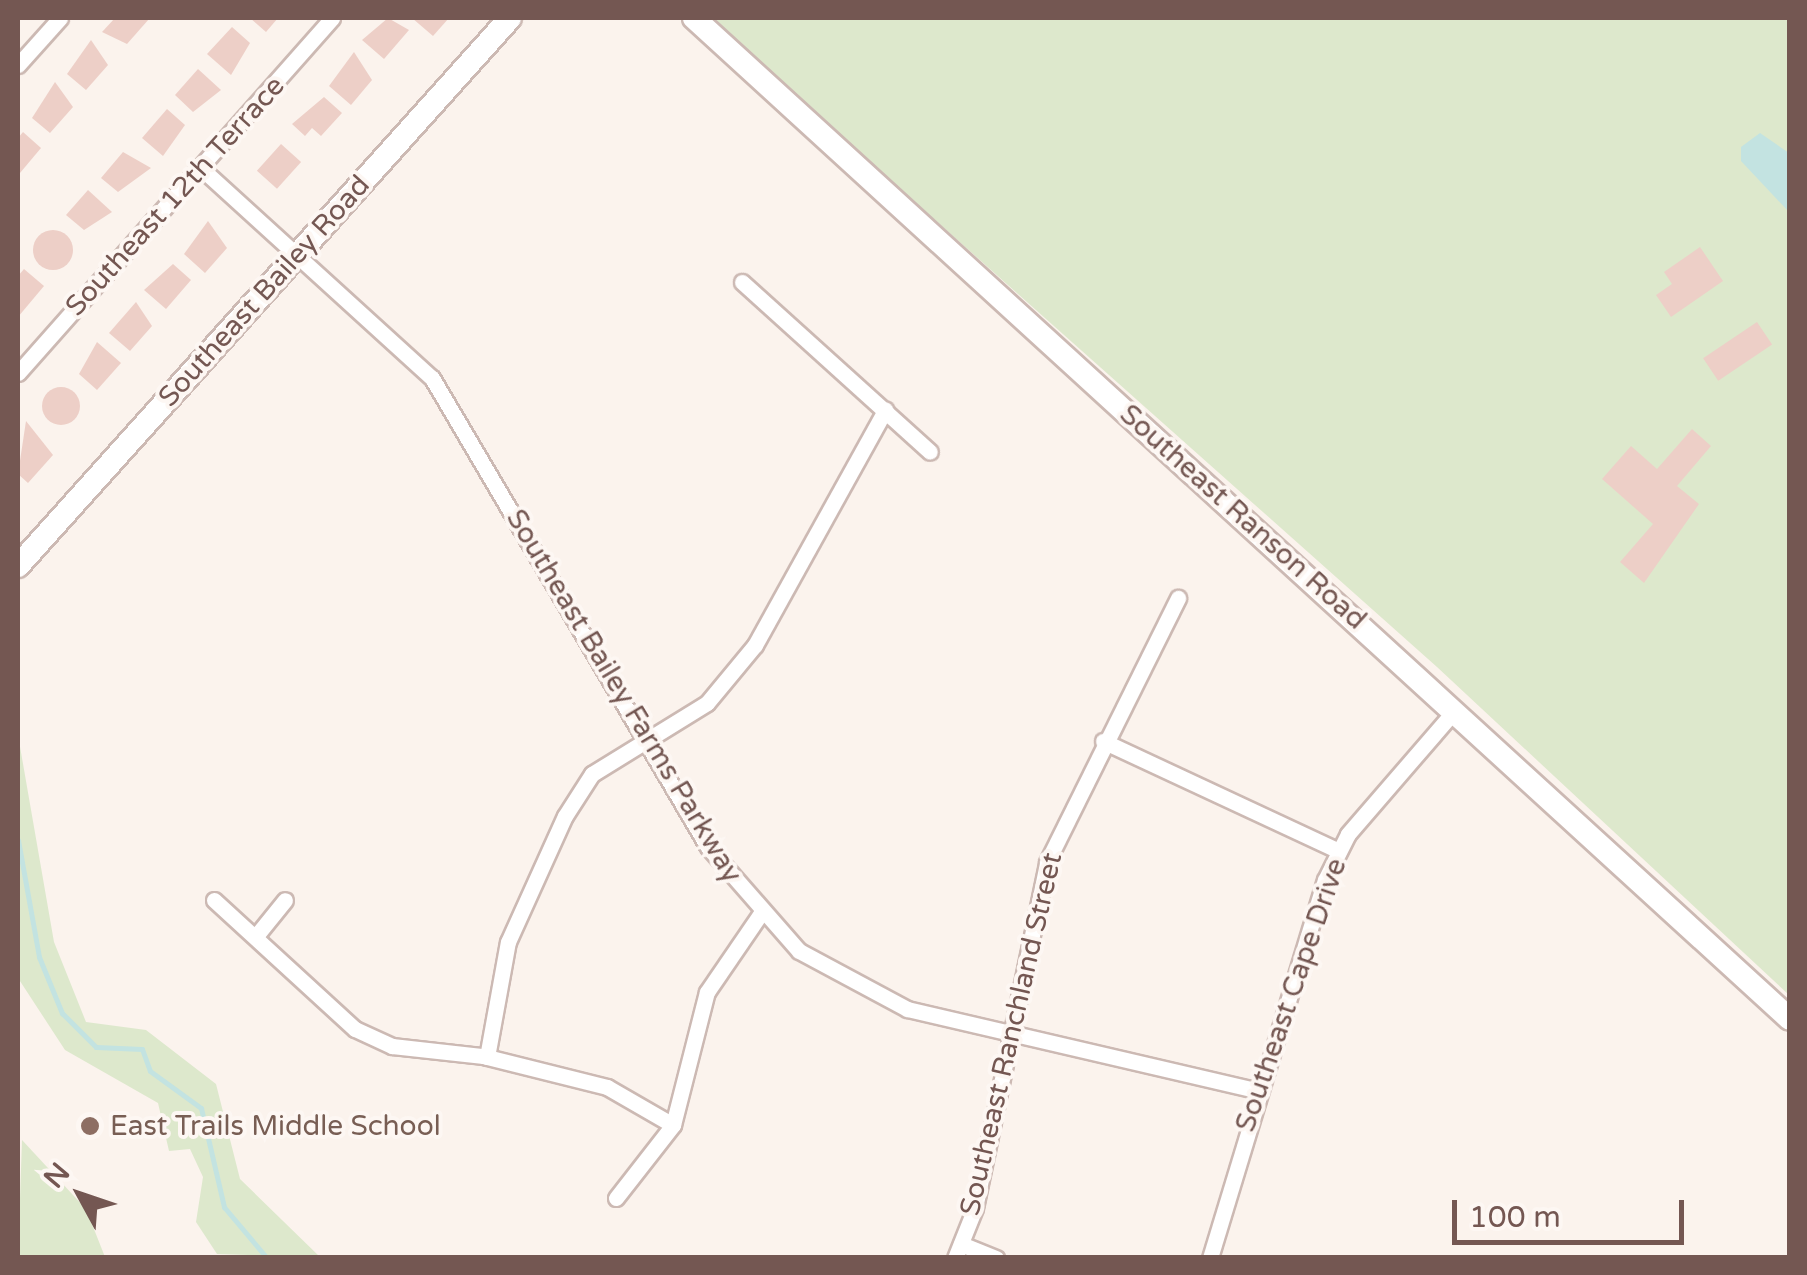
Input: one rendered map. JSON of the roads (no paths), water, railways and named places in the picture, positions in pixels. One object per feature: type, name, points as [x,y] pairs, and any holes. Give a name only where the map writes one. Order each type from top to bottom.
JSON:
[{"type":"street","points":[[18,65],[60,18]]},
{"type":"street","name":"Southeast 12th Terrace","points":[[18,373],[332,18]]},
{"type":"street","name":"Southeast Bailey Road","points":[[18,566],[510,18]]},
{"type":"street","name":"Southeast Ranson Road","points":[[694,18],[1790,1019]]},
{"type":"street","name":"Southeast Bailey Farms Parkway","points":[[202,169],[432,378],[708,847],[761,913],[799,951],[852,983],[907,1009],[1258,1091]]},
{"type":"street","points":[[742,282],[930,452]]},
{"type":"street","points":[[487,1057],[508,942],[565,816],[592,774],[707,702],[755,646],[885,410]]},
{"type":"street","name":"Southeast Ranchland Street","points":[[958,1251],[1047,862],[1103,741],[1178,598]]},
{"type":"street","name":"Southeast Cape Drive","points":[[1210,1258],[1258,1091],[1339,852],[1455,710]]},
{"type":"street","points":[[1103,741],[1339,852]]},
{"type":"street","points":[[214,900],[355,1028],[392,1046],[487,1057],[607,1087],[674,1125]]},
{"type":"street","points":[[256,936],[285,900]]},
{"type":"street","points":[[616,1198],[674,1125],[707,992],[761,913]]},
{"type":"street","points":[[958,1251],[996,1258]]},
{"type":"water","points":[[1760,133],[1789,153],[1789,212],[1741,161],[1741,147]]},
{"type":"waterway","points":[[18,840],[39,957],[62,1013],[96,1047],[142,1049],[150,1071],[201,1108],[224,1207],[267,1258]]},
{"type":"place","name":"East Trails Middle School","points":[[90,1126]]}]
